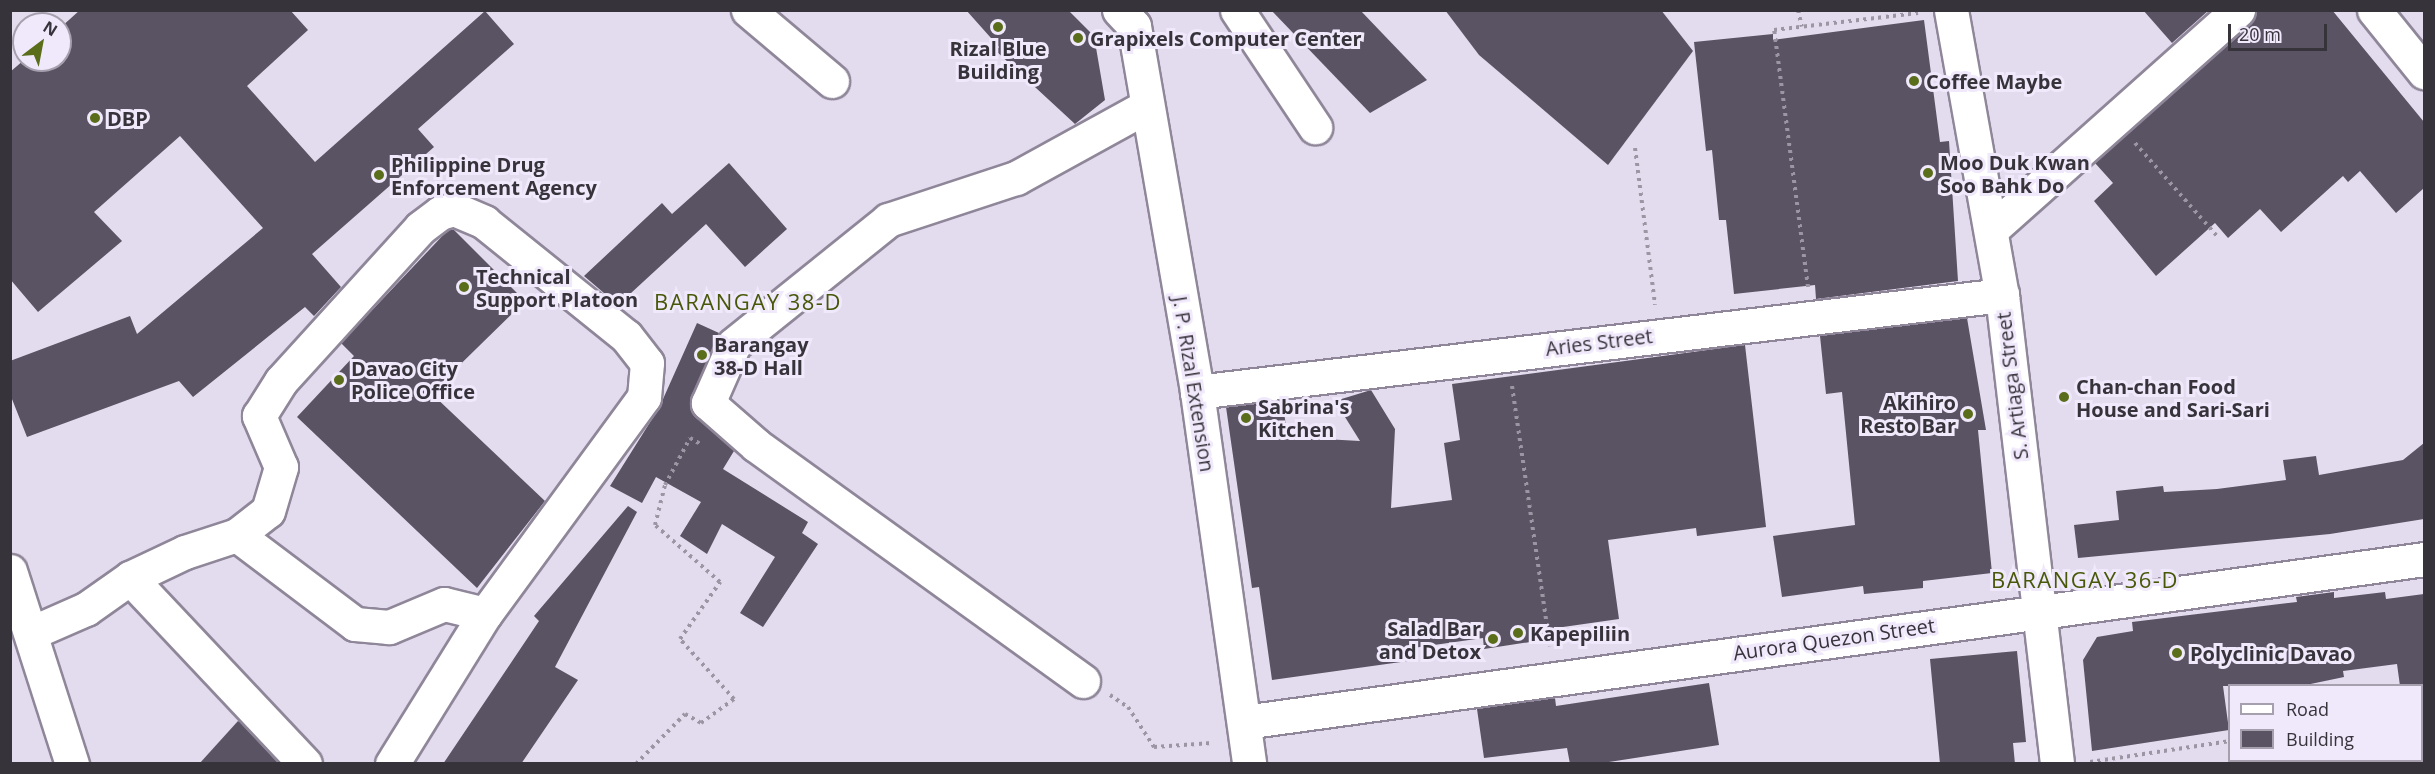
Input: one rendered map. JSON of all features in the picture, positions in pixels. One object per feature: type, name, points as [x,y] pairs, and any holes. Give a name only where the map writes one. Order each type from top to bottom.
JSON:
[{"type":"street","points":[[748,10],[832,81]]},
{"type":"street","points":[[1237,10],[1316,127]]},
{"type":"street","points":[[1991,230],[2238,10]]},
{"type":"street","points":[[2374,10],[2424,72]]},
{"type":"street","name":"S. Artiaga Street","points":[[1938,11],[1991,230],[2002,295],[2057,764]]},
{"type":"street","name":"J. P. Rizal Extension","points":[[1135,16],[1145,107],[1197,392],[1247,742]]},
{"type":"street","points":[[1083,681],[756,445],[708,403],[734,344],[888,220],[1016,178],[1145,107]]},
{"type":"street","points":[[31,633],[86,609],[130,578],[237,535],[268,511],[279,484],[281,467],[259,416],[281,381],[420,228],[440,213],[470,213],[626,336],[646,363],[645,397],[485,614],[392,764]]},
{"type":"street","name":"Aries Street","points":[[1197,392],[1507,352],[2002,295]]},
{"type":"street","points":[[237,535],[355,624],[389,627],[444,604],[485,614]]},
{"type":"street","name":"Aurora Quezon Street","points":[[1247,742],[1555,677],[2424,559]]},
{"type":"street","points":[[10,571],[72,764]]},
{"type":"street","points":[[130,578],[305,764]]},
{"type":"path","points":[[1798,10],[1802,27]]},
{"type":"path","points":[[1812,317],[1774,30],[1938,11]]},
{"type":"path","points":[[2115,120],[2218,237]]},
{"type":"path","points":[[1635,148],[1659,335]]},
{"type":"path","points":[[1507,352],[1555,677]]},
{"type":"path","points":[[636,764],[686,714],[701,723],[734,699],[680,639],[720,582],[655,525],[666,485],[690,438],[711,450]]},
{"type":"path","points":[[1083,681],[1128,707],[1154,747],[1247,742]]},
{"type":"path","points":[[2081,764],[2228,741]]},
{"type":"building","points":[[80,10],[290,10],[308,30],[247,86],[315,162],[485,11],[514,44],[418,129],[434,147],[312,254],[341,287],[314,316],[305,307],[193,397],[179,381],[27,437],[10,394],[10,361],[130,316],[137,334],[263,228],[180,136],[94,212],[122,241],[38,312],[10,279],[10,72],[72,72],[72,17]]},
{"type":"building","points":[[966,10],[1068,10],[1094,36],[1105,100],[1075,124],[996,51],[999,47]]},
{"type":"building","points":[[1271,10],[1360,10],[1427,80],[1370,113]]},
{"type":"building","points":[[1445,10],[1661,10],[1693,51],[1608,165],[1479,55]]},
{"type":"building","points":[[2143,10],[2209,10],[2172,43]]},
{"type":"building","points":[[2256,10],[2332,10],[2424,122],[2424,188],[2396,213],[2360,171],[2348,182],[2343,176],[2281,232],[2260,209],[2228,238],[2215,223],[2156,276],[2094,201],[2113,183],[2095,163],[2250,24]]},
{"type":"building","points":[[1924,20],[1940,142],[1949,141],[1958,281],[1816,299],[1815,285],[1734,294],[1726,220],[1719,220],[1712,150],[1706,151],[1694,42],[1773,34],[1773,40]]},
{"type":"building","points":[[729,163],[787,229],[745,267],[706,224],[618,305],[584,276],[662,203],[672,214]]},
{"type":"building","points":[[448,230],[454,230],[525,301],[431,393],[545,501],[477,588],[297,417],[354,356],[341,343]]},
{"type":"building","points":[[1967,318],[1986,430],[1978,430],[1992,573],[1923,581],[1923,588],[1864,594],[1863,586],[1782,597],[1773,536],[1855,525],[1842,392],[1826,394],[1820,336]]},
{"type":"building","points":[[697,323],[719,333],[690,406],[734,451],[723,469],[808,522],[802,533],[818,544],[763,627],[740,613],[775,557],[722,524],[707,554],[680,536],[701,502],[656,477],[642,503],[610,486],[659,408]]},
{"type":"building","points":[[1745,345],[1766,527],[1697,536],[1696,528],[1608,540],[1619,619],[1542,630],[1543,640],[1484,649],[1483,638],[1406,649],[1408,661],[1272,680],[1259,587],[1252,588],[1226,407],[1282,401],[1288,437],[1360,441],[1335,401],[1371,390],[1395,429],[1391,508],[1452,500],[1444,443],[1460,440],[1452,384]]},
{"type":"building","points":[[2424,443],[2424,519],[2330,534],[2078,558],[2074,525],[2119,520],[2116,491],[2163,486],[2164,492],[2217,489],[2286,480],[2283,460],[2316,456],[2319,475],[2403,460]]},
{"type":"building","points":[[628,506],[637,512],[555,667],[578,680],[521,764],[443,764],[539,621],[534,616]]},
{"type":"building","points":[[2334,592],[2334,598],[2385,592],[2386,599],[2424,594],[2424,686],[2423,684],[2400,684],[2397,664],[2343,671],[2344,677],[2311,684],[2228,684],[2228,686],[2223,686],[2228,730],[2092,751],[2083,660],[2097,637],[2133,631],[2132,622],[2297,602],[2296,597]]},
{"type":"building","points":[[2017,651],[2026,742],[2013,743],[2015,764],[1940,764],[1930,659]]},
{"type":"building","points":[[1709,683],[1719,745],[1596,764],[1570,764],[1567,748],[1484,758],[1477,709],[1555,698],[1556,706]]},
{"type":"building","points":[[238,721],[240,722],[279,764],[199,764]]},
{"type":"place","name":"Rizal Blue Building","points":[[998,27]]},
{"type":"place","name":"Grapixels Computer Center","points":[[1078,38]]},
{"type":"place","name":"Coffee Maybe","points":[[1914,81]]},
{"type":"place","name":"DBP","points":[[95,118]]},
{"type":"place","name":"Moo Duk Kwan Soo Bahk Do","points":[[1928,173]]},
{"type":"place","name":"Philippine Drug Enforcement Agency","points":[[379,175]]},
{"type":"place","name":"Technical Support Platoon","points":[[464,287]]},
{"type":"place","name":"Barangay 38-D Hall","points":[[702,355]]},
{"type":"place","name":"Davao City Police Office","points":[[339,380]]},
{"type":"place","name":"Chan-chan Food House and Sari-Sari","points":[[2064,397]]},
{"type":"place","name":"Akihiro Resto Bar","points":[[1968,414]]},
{"type":"place","name":"Sabrina's Kitchen","points":[[1246,418]]},
{"type":"place","name":"Kapepiliin","points":[[1518,633]]},
{"type":"place","name":"Salad Bar and Detox","points":[[1493,639]]},
{"type":"place","name":"Polyclinic Davao","points":[[2177,653]]},
{"type":"district","name":"BARANGAY 38-D","points":[[748,302]]},
{"type":"district","name":"BARANGAY 36-D","points":[[2085,580]]}]
